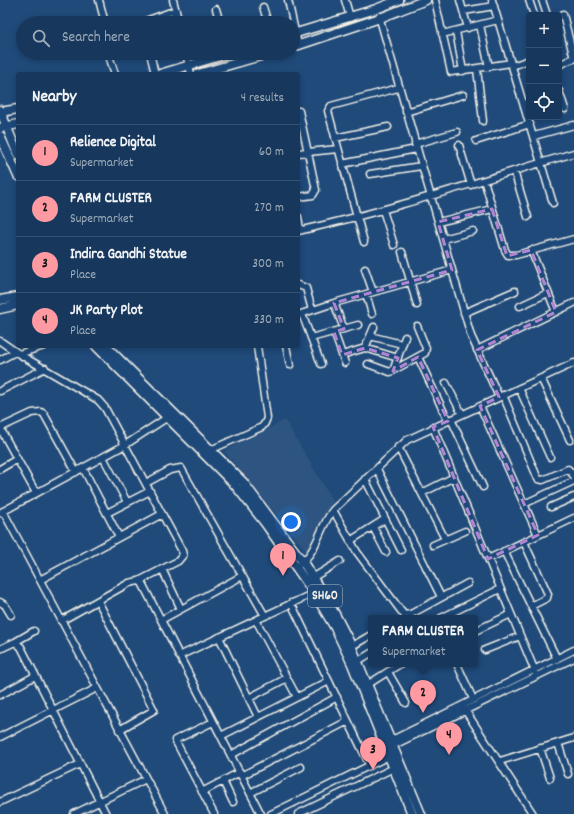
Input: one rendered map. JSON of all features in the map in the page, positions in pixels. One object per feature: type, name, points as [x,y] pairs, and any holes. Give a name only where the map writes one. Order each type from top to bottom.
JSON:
[{"type":"main road","points":[[300,32],[376,9],[399,0]]},
{"type":"main road","points":[[300,44],[380,18],[426,0]]},
{"type":"main road","points":[[166,72],[205,60]]},
{"type":"main road","points":[[220,71],[251,60]]},
{"type":"main road","points":[[16,109],[0,111],[3,127],[16,151]]},
{"type":"main road","points":[[3,127],[16,124]]},
{"type":"main road","points":[[0,136],[16,172]]},
{"type":"main road","points":[[0,300],[16,297]]},
{"type":"main road","points":[[0,308],[16,305]]},
{"type":"main road","name":"SH60","points":[[98,348],[243,482],[314,577],[352,646],[392,749],[412,814]]},
{"type":"main road","name":"SH60","points":[[108,348],[170,415]]},
{"type":"main road","name":"SH60","points":[[208,451],[265,523],[314,593],[334,628],[392,749]]},
{"type":"main road","name":"SH60","points":[[397,766],[420,814]]},
{"type":"street","points":[[100,0],[103,16]]},
{"type":"street","points":[[174,0],[177,16]]},
{"type":"street","points":[[288,0],[291,16]]},
{"type":"street","points":[[345,0],[350,17]]},
{"type":"street","points":[[435,0],[450,70],[454,72],[463,71],[526,61]]},
{"type":"street","points":[[460,0],[468,28]]},
{"type":"street","points":[[529,0],[533,12]]},
{"type":"street","points":[[542,0],[545,12]]},
{"type":"street","points":[[464,11],[493,3],[542,162],[553,203]]},
{"type":"street","points":[[263,7],[266,16]]},
{"type":"street","points":[[216,9],[218,16]]},
{"type":"street","points":[[376,9],[380,18],[398,88],[464,313],[477,350],[501,396],[538,478],[543,480],[568,468],[574,476]]},
{"type":"street","points":[[159,16],[176,10]]},
{"type":"street","points":[[562,64],[574,58],[563,14]]},
{"type":"street","points":[[442,34],[498,20]]},
{"type":"street","points":[[480,25],[489,67]]},
{"type":"street","points":[[567,33],[574,30]]},
{"type":"street","points":[[456,31],[463,71]]},
{"type":"street","points":[[110,60],[114,72]]},
{"type":"street","points":[[152,60],[155,72]]},
{"type":"street","points":[[188,60],[191,72]]},
{"type":"street","points":[[477,69],[483,121]]},
{"type":"street","points":[[364,242],[328,114],[331,106],[398,88]]},
{"type":"street","points":[[406,112],[463,94]]},
{"type":"street","points":[[562,100],[565,109]]},
{"type":"street","points":[[300,116],[316,192],[313,196],[300,197]]},
{"type":"street","points":[[476,141],[530,124]]},
{"type":"street","points":[[534,136],[574,125]]},
{"type":"street","points":[[334,138],[388,127]]},
{"type":"street","points":[[342,164],[416,146],[457,132]]},
{"type":"street","points":[[459,145],[471,184]]},
{"type":"street","points":[[300,153],[338,149]]},
{"type":"street","points":[[300,231],[358,217],[430,197],[574,153]]},
{"type":"street","points":[[370,174],[421,166]]},
{"type":"street","points":[[514,171],[528,217]]},
{"type":"street","points":[[484,180],[507,254],[512,256],[574,239]]},
{"type":"street","points":[[438,222],[492,209]]},
{"type":"street","points":[[383,210],[394,245]]},
{"type":"street","points":[[443,239],[473,231]]},
{"type":"street","points":[[531,250],[556,312]]},
{"type":"street","points":[[402,252],[417,305]]},
{"type":"street","points":[[365,269],[370,293],[372,314]]},
{"type":"street","points":[[321,364],[300,315],[334,303],[452,270]]},
{"type":"street","points":[[300,286],[306,288],[312,310]]},
{"type":"street","points":[[464,313],[515,291]]},
{"type":"street","points":[[520,306],[548,293]]},
{"type":"street","points":[[334,303],[344,329]]},
{"type":"street","points":[[477,350],[574,303]]},
{"type":"street","points":[[311,338],[358,325]]},
{"type":"street","points":[[368,364],[385,371],[393,372],[418,357],[426,350],[417,326]]},
{"type":"street","points":[[365,348],[374,327]]},
{"type":"street","points":[[334,332],[345,363]]},
{"type":"street","points":[[370,336],[402,344]]},
{"type":"street","points":[[393,372],[404,337]]},
{"type":"street","points":[[0,341],[17,353],[98,400],[105,408],[180,547],[182,555],[178,561],[139,581],[129,583],[61,621]]},
{"type":"street","points":[[0,360],[17,353],[36,348]]},
{"type":"street","points":[[208,451],[266,424],[267,418],[258,348]]},
{"type":"street","points":[[286,348],[290,365]]},
{"type":"street","points":[[342,355],[365,348],[398,358]]},
{"type":"street","points":[[418,357],[483,486]]},
{"type":"street","points":[[296,567],[310,554],[326,520],[333,510],[398,447],[433,427],[574,363]]},
{"type":"street","points":[[0,391],[45,368]]},
{"type":"street","points":[[541,378],[570,440]]},
{"type":"street","points":[[446,383],[462,414]]},
{"type":"street","points":[[519,388],[550,457]]},
{"type":"street","points":[[480,406],[538,535]]},
{"type":"street","points":[[36,493],[0,428],[32,413],[41,412],[44,414],[76,472]]},
{"type":"street","points":[[165,814],[40,580],[1,512],[125,445],[170,415]]},
{"type":"street","points":[[433,427],[535,673]]},
{"type":"street","points":[[398,447],[445,540]]},
{"type":"street","points":[[103,457],[128,502]]},
{"type":"street","points":[[0,469],[17,459]]},
{"type":"street","points":[[83,468],[119,537]]},
{"type":"street","points":[[146,483],[170,470],[181,468],[265,616]]},
{"type":"street","points":[[377,469],[441,597]]},
{"type":"street","points":[[422,493],[454,477]]},
{"type":"street","points":[[365,479],[401,550]]},
{"type":"street","points":[[524,504],[574,481]]},
{"type":"street","points":[[106,513],[150,491]]},
{"type":"street","points":[[552,507],[574,497]]},
{"type":"street","points":[[333,510],[350,541],[401,613],[404,615],[411,614],[468,583]]},
{"type":"street","points":[[40,580],[162,514]]},
{"type":"street","points":[[488,559],[574,518]]},
{"type":"street","points":[[350,541],[385,519]]},
{"type":"street","points":[[372,527],[386,552]]},
{"type":"street","points":[[433,545],[465,531]]},
{"type":"street","points":[[524,542],[548,594],[546,598],[531,606]]},
{"type":"street","points":[[504,551],[556,659]]},
{"type":"street","points":[[314,577],[340,561]]},
{"type":"street","points":[[162,569],[181,609]]},
{"type":"street","points":[[161,620],[242,576]]},
{"type":"street","points":[[139,581],[144,587],[261,814]]},
{"type":"street","points":[[447,615],[500,589]]},
{"type":"street","points":[[179,656],[314,593]]},
{"type":"street","points":[[98,601],[154,710],[119,730]]},
{"type":"street","points":[[0,602],[6,605],[11,615]]},
{"type":"street","points":[[291,603],[370,766]]},
{"type":"street","points":[[478,630],[511,614]]},
{"type":"street","points":[[256,620],[297,697]]},
{"type":"street","points":[[0,648],[15,642],[34,631]]},
{"type":"street","points":[[486,650],[520,636]]},
{"type":"street","points":[[219,637],[258,717]]},
{"type":"street","points":[[352,646],[368,637]]},
{"type":"street","points":[[15,642],[21,647],[106,814]]},
{"type":"street","points":[[392,749],[535,673],[556,659],[574,650]]},
{"type":"street","points":[[358,661],[368,655]]},
{"type":"street","points":[[271,814],[370,766],[392,749],[461,705],[574,658]]},
{"type":"street","points":[[367,685],[396,667]]},
{"type":"street","points":[[458,667],[473,699]]},
{"type":"street","points":[[388,672],[406,703]]},
{"type":"street","points":[[0,694],[35,676]]},
{"type":"street","points":[[249,698],[287,678]]},
{"type":"street","points":[[220,736],[329,681]]},
{"type":"street","points":[[0,737],[97,688]]},
{"type":"street","points":[[231,755],[337,697]]},
{"type":"street","points":[[461,705],[500,761],[533,814]]},
{"type":"street","points":[[202,792],[348,721]]},
{"type":"street","points":[[213,722],[175,740],[214,814]]},
{"type":"street","points":[[500,761],[574,738]]},
{"type":"street","points":[[558,743],[568,774]]},
{"type":"street","points":[[540,748],[550,778]]},
{"type":"street","points":[[0,802],[80,764]]},
{"type":"street","points":[[299,814],[397,766]]},
{"type":"street","points":[[250,793],[301,767]]},
{"type":"street","points":[[74,814],[146,779]]},
{"type":"street","points":[[223,781],[233,802]]},
{"type":"highlighted area","points":[[492,209],[507,256],[531,250],[556,312],[477,350],[499,397],[480,406],[538,535],[488,559],[433,427],[448,421],[418,357],[393,371],[398,358],[365,348],[342,355],[334,332],[344,329],[334,303],[452,270],[438,222]]},
{"type":"shaded area","points":[[285,420],[334,503],[307,552],[224,451]]},
{"type":"place","name":"Relience Digital","points":[[283,576]]},
{"type":"place","name":"FARM CLUSTER","points":[[423,713]]},
{"type":"place","name":"JK Party Plot","points":[[449,755]]},
{"type":"place","name":"Indira Gandhi Statue","points":[[373,770]]}]
